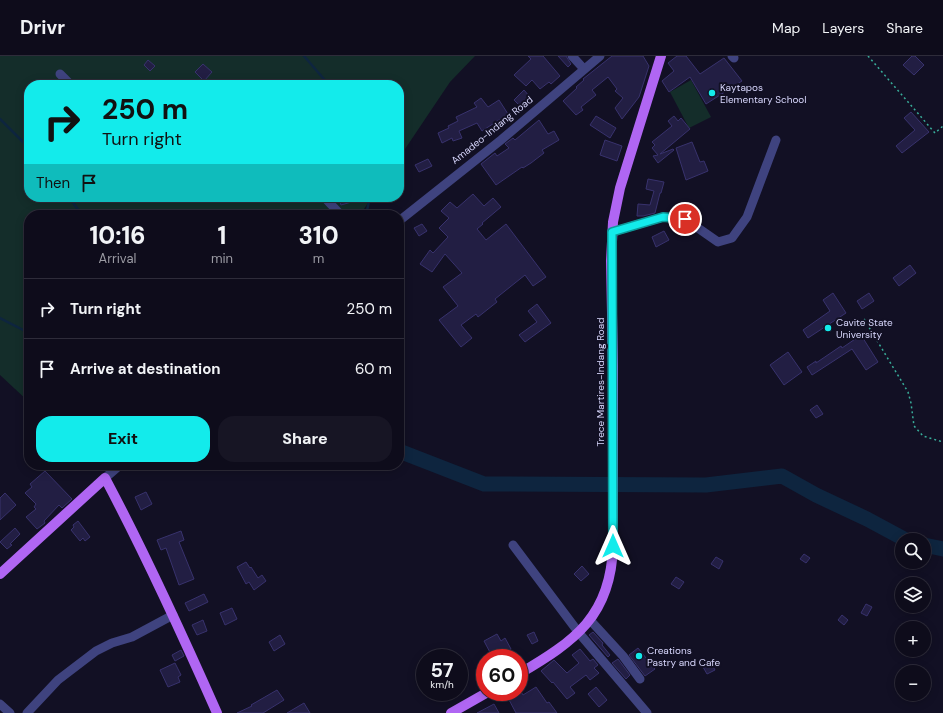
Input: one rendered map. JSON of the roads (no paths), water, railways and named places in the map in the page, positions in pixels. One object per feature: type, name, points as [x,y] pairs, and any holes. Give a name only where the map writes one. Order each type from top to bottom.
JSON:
[{"type":"main road","name":"Trece Martires-Indang Road","points":[[528,668],[558,650],[579,633],[590,620],[602,600],[610,574],[613,502],[612,232],[614,210],[661,56]]},
{"type":"main road","points":[[0,574],[106,478],[173,615],[217,713]]},
{"type":"main road","points":[[451,713],[476,699]]},
{"type":"street","points":[[572,56],[584,69]]},
{"type":"street","name":"Amadeo-Indang Road","points":[[404,217],[501,140],[600,56]]},
{"type":"street","points":[[60,74],[66,80]]},
{"type":"street","points":[[612,232],[663,217],[685,219],[718,242],[732,238],[747,217],[776,140]]},
{"type":"street","points":[[329,202],[336,210]]},
{"type":"street","points":[[106,478],[115,470]]},
{"type":"street","points":[[513,545],[579,633],[647,713]]},
{"type":"street","points":[[27,713],[58,680],[96,651],[112,643],[132,637],[173,615]]},
{"type":"street","points":[[590,620],[623,656],[640,679]]},
{"type":"street","points":[[0,704],[10,713]]},
{"type":"waterway","points":[[304,56],[325,80]]},
{"type":"waterway","points":[[0,119],[24,143]]},
{"type":"waterway","points":[[73,202],[78,210]]},
{"type":"waterway","points":[[367,210],[369,202]]},
{"type":"waterway","points":[[0,318],[24,330]]},
{"type":"waterway","points":[[404,453],[484,484],[706,485],[782,476],[816,495],[895,534]]},
{"type":"waterway","points":[[931,546],[943,549]]},
{"type":"place","name":"Kaytapos Elementary School","points":[[712,93]]},
{"type":"place","name":"Cavite State University","points":[[828,328]]},
{"type":"place","name":"Creations Pastry and Cafe","points":[[639,656]]}]
